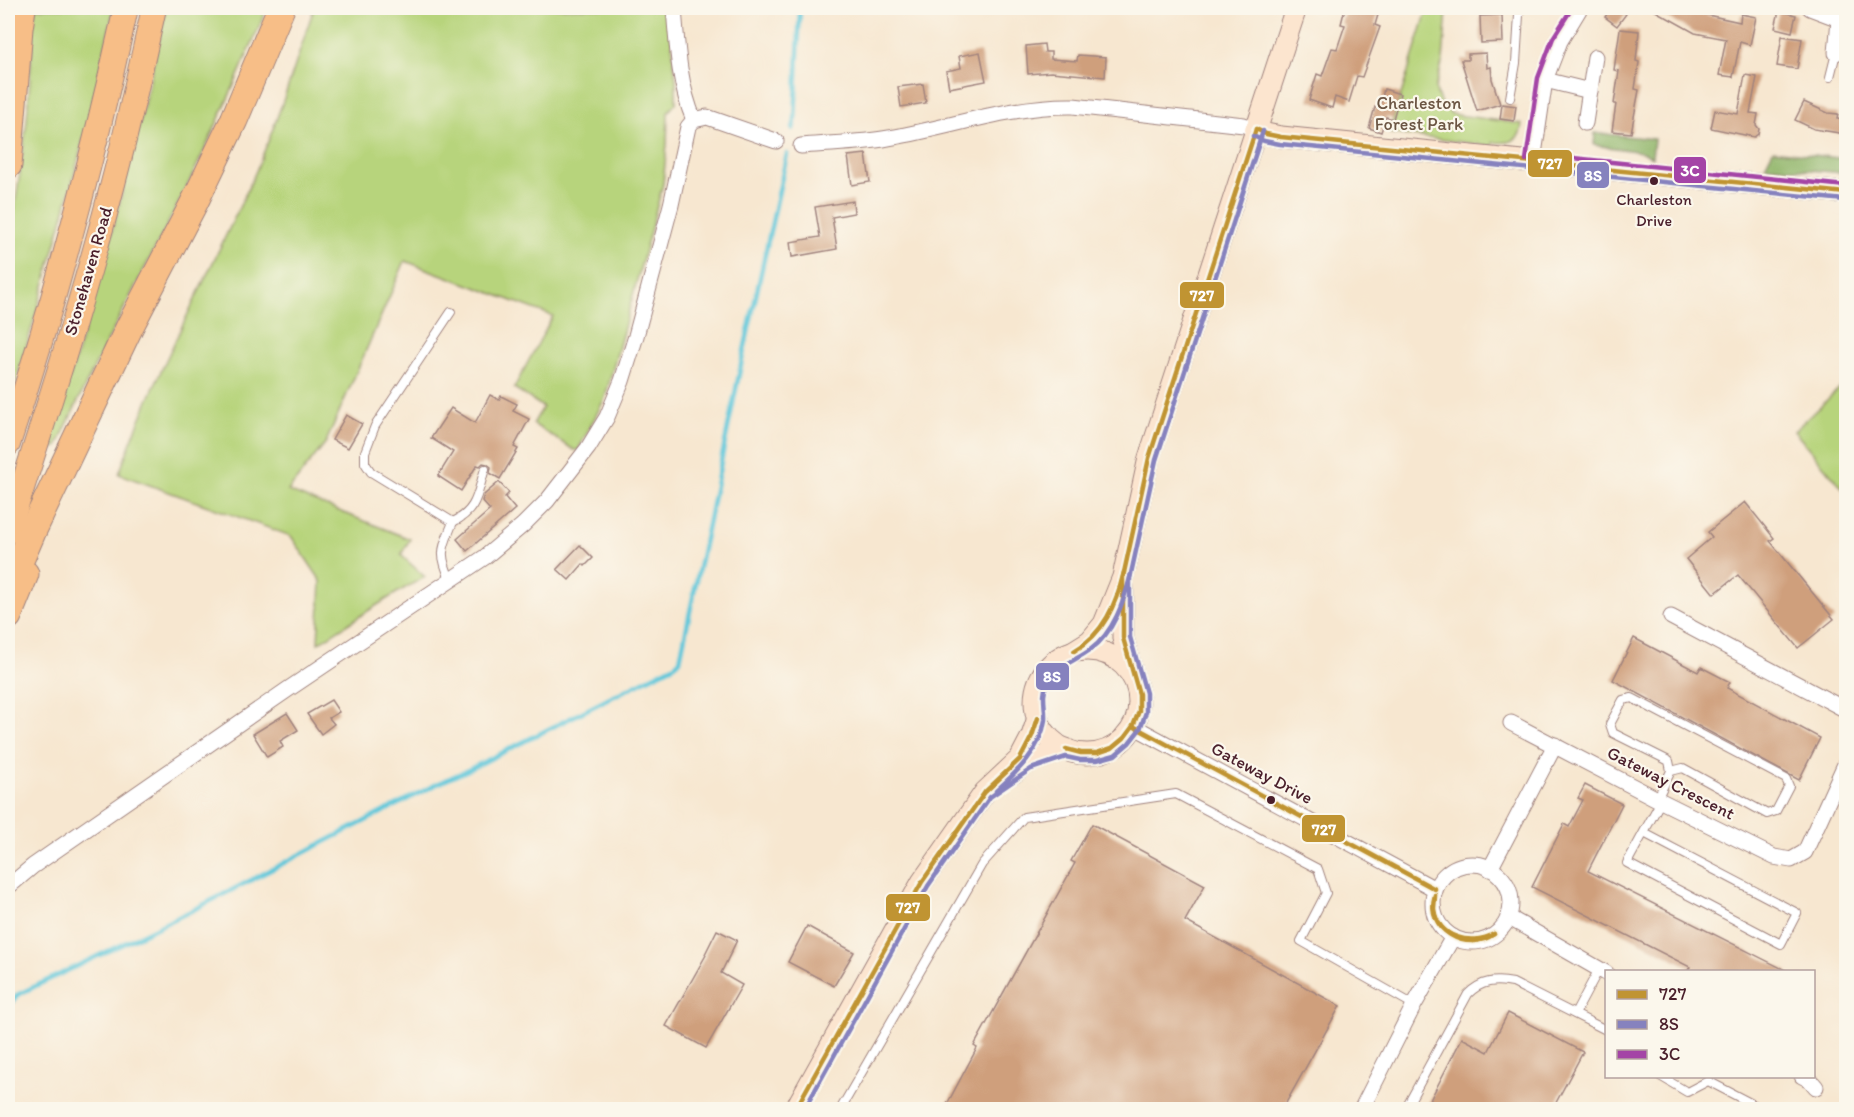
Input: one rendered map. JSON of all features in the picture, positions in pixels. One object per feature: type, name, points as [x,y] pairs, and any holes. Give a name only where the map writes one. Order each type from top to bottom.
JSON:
[{"type":"highway","points":[[8,588],[33,530],[130,326],[229,130],[281,8]]},
{"type":"highway","points":[[8,165],[20,14]]},
{"type":"highway","points":[[8,616],[44,527],[67,461]]},
{"type":"main road","name":"Stonehaven Road","points":[[8,444],[72,231],[97,136],[126,8]]},
{"type":"main road","name":"Stonehaven Road","points":[[8,531],[66,351],[117,171],[154,8]]},
{"type":"street","points":[[674,8],[680,68],[687,104],[694,120]]},
{"type":"street","points":[[1123,577],[1124,638],[1139,694],[1139,711],[1134,726],[1112,748],[1097,753],[1081,753],[1066,749],[1044,731],[1035,704],[1037,690],[1042,677],[1055,662],[1090,641],[1104,624],[1123,577],[1149,458],[1296,8]]},
{"type":"street","points":[[1533,161],[1545,80],[1560,41],[1580,8]]},
{"type":"street","points":[[1810,8],[1843,14],[1836,53]]},
{"type":"street","points":[[1585,123],[1595,57]]},
{"type":"street","points":[[1545,80],[1590,91]]},
{"type":"street","points":[[801,146],[884,139],[1010,112],[1053,106],[1073,106],[1244,125],[1281,137],[1846,193]]},
{"type":"street","points":[[8,887],[33,866],[287,690],[485,557],[523,525],[547,501],[588,448],[607,417],[622,381],[671,205],[686,131],[694,120],[713,118],[776,141]]},
{"type":"street","points":[[1671,616],[1846,710]]},
{"type":"street","points":[[1074,651],[1088,650],[1109,655],[1126,667],[1134,679]]},
{"type":"street","points":[[795,1110],[922,882],[985,792],[1020,759],[1038,718]]},
{"type":"street","name":"Gateway Crescent","points":[[1511,723],[1773,857],[1791,860],[1805,852],[1846,762]]},
{"type":"street","name":"Gateway Drive","points":[[1134,726],[1435,889]]},
{"type":"street","points":[[1490,869],[1556,745]]},
{"type":"street","points":[[985,792],[1028,762],[1066,749]]},
{"type":"street","points":[[1465,864],[1478,864],[1490,869],[1506,885],[1511,906],[1508,917],[1491,937],[1479,942],[1466,942],[1453,937],[1437,921],[1433,911],[1435,889],[1452,869],[1465,864]]},
{"type":"street","points":[[1508,917],[1603,971]]},
{"type":"street","points":[[1361,1110],[1414,1005],[1453,937]]},
{"type":"street","points":[[1805,1078],[1816,1087]]},
{"type":"lane","points":[[1510,98],[1521,8]]},
{"type":"lane","points":[[1830,77],[1836,53]]},
{"type":"lane","points":[[451,312],[375,426],[365,452],[365,463],[371,472],[453,522]]},
{"type":"lane","points":[[451,580],[442,557],[444,546],[453,522],[465,516],[473,507],[484,469]]},
{"type":"lane","points":[[1644,833],[1797,913],[1781,944],[1628,863],[1671,771],[1670,761],[1613,733],[1610,724],[1623,700],[1632,698],[1786,779],[1789,786],[1776,811],[1767,814],[1683,768],[1671,771]]},
{"type":"lane","points":[[840,1110],[982,864],[1024,817],[1176,794],[1318,869],[1326,893],[1301,941],[1414,1005]]},
{"type":"lane","points":[[1575,1014],[1603,971]]},
{"type":"lane","points":[[1405,1110],[1468,994],[1480,984],[1501,981],[1513,983],[1605,1029]]},
{"type":"lane","points":[[1662,1078],[1687,1092],[1708,1081],[1758,1107]]},
{"type":"green space","points":[[35,8],[114,8],[66,208],[8,406],[8,252],[27,120]]},
{"type":"green space","points":[[166,8],[267,8],[198,164],[104,348],[57,447],[53,448],[48,440],[67,378],[70,377],[110,239]]},
{"type":"green space","points":[[314,8],[668,8],[676,80],[676,103],[668,112],[663,184],[605,398],[578,450],[574,450],[533,424],[543,407],[514,388],[553,316],[405,261],[326,442],[288,491],[410,539],[401,555],[425,577],[384,600],[318,643],[321,581],[291,536],[119,474],[167,359],[256,171],[280,110]]},
{"type":"green space","name":"Charleston Forest Park","points":[[1415,8],[1447,10],[1443,60],[1435,88],[1440,102],[1451,114],[1522,124],[1516,138],[1504,143],[1493,142],[1493,146],[1389,133],[1427,11]]},
{"type":"green space","points":[[1595,133],[1654,139],[1652,157],[1642,152],[1594,145]]},
{"type":"green space","points":[[1773,150],[1846,159],[1846,176],[1843,173],[1765,166]]},
{"type":"green space","points":[[1846,382],[1846,492],[1794,431]]},
{"type":"building","points":[[1345,8],[1380,8],[1375,25],[1380,27],[1362,77],[1357,76],[1349,102],[1335,97],[1332,108],[1309,100],[1317,74],[1322,76],[1332,48],[1337,49],[1345,25],[1341,24]]},
{"type":"building","points":[[1611,8],[1617,8],[1626,14],[1617,26],[1605,17]]},
{"type":"building","points":[[1650,8],[1692,8],[1703,14],[1740,22],[1741,14],[1756,17],[1750,45],[1740,42],[1733,77],[1719,75],[1726,39],[1695,33]]},
{"type":"building","points":[[1779,11],[1796,15],[1792,32],[1775,28]]},
{"type":"building","points":[[1502,15],[1503,42],[1481,43],[1480,16]]},
{"type":"building","points":[[1620,29],[1639,31],[1636,61],[1639,62],[1635,89],[1639,90],[1631,133],[1612,131],[1619,71],[1614,70]]},
{"type":"building","points":[[1782,36],[1802,39],[1797,69],[1777,66]]},
{"type":"building","points":[[1044,44],[1045,52],[1051,52],[1051,59],[1077,61],[1078,55],[1106,57],[1105,77],[1051,72],[1028,74],[1026,46]]},
{"type":"building","points":[[980,52],[986,81],[949,88],[946,71],[961,68],[959,56]]},
{"type":"building","points":[[1486,53],[1487,68],[1491,67],[1492,79],[1500,104],[1477,111],[1461,60],[1468,60],[1468,54]]},
{"type":"building","points":[[1745,75],[1757,77],[1750,113],[1758,114],[1756,125],[1759,129],[1758,134],[1754,137],[1711,128],[1715,110],[1738,114]]},
{"type":"building","points":[[923,84],[926,103],[901,107],[898,87]]},
{"type":"building","points":[[1384,89],[1400,94],[1393,119],[1386,117],[1381,132],[1369,128],[1375,107],[1379,109]]},
{"type":"building","points":[[1804,102],[1828,113],[1838,114],[1837,119],[1846,121],[1846,134],[1814,129],[1795,120]]},
{"type":"building","points":[[1502,104],[1516,106],[1514,121],[1500,119]]},
{"type":"building","points":[[866,154],[870,182],[852,185],[848,156]]},
{"type":"building","points":[[853,201],[854,213],[832,217],[837,249],[792,257],[790,242],[820,237],[815,207]]},
{"type":"building","points":[[490,395],[499,400],[501,396],[517,404],[513,411],[529,419],[514,447],[518,449],[500,479],[490,473],[491,467],[483,463],[480,466],[477,465],[461,491],[438,476],[453,452],[431,438],[451,408],[475,423]]},
{"type":"building","points":[[346,415],[362,424],[348,448],[332,440]]},
{"type":"building","points":[[499,482],[509,493],[505,497],[515,509],[467,551],[457,539],[490,510],[482,501],[484,495]]},
{"type":"building","points":[[1745,502],[1774,538],[1770,541],[1834,619],[1798,648],[1738,575],[1714,594],[1686,559],[1712,537],[1708,532]]},
{"type":"building","points":[[580,545],[593,558],[585,566],[583,564],[569,580],[557,569]]},
{"type":"building","points":[[1634,638],[1698,672],[1701,667],[1730,682],[1727,688],[1820,738],[1799,780],[1613,680]]},
{"type":"building","points":[[331,700],[339,712],[329,718],[334,724],[321,734],[307,714]]},
{"type":"building","points":[[287,713],[298,730],[280,741],[283,747],[267,757],[253,734]]},
{"type":"building","points":[[1585,785],[1622,804],[1588,871],[1785,970],[1688,970],[1690,967],[1532,887],[1564,824],[1569,827],[1583,800],[1578,798]]},
{"type":"building","points":[[1092,824],[1205,885],[1185,921],[1340,1006],[1282,1110],[944,1110],[977,1048],[974,1046],[1075,863],[1071,861]]},
{"type":"building","points":[[807,926],[854,952],[834,986],[788,962]]},
{"type":"building","points":[[717,930],[737,940],[721,973],[742,985],[706,1048],[666,1026],[706,955]]},
{"type":"building","points":[[1508,1013],[1583,1052],[1552,1110],[1425,1110],[1462,1038],[1488,1052]]},
{"type":"waterway","points":[[793,129],[800,8]]},
{"type":"waterway","points":[[8,1004],[17,995],[195,909],[675,665],[680,660],[787,154]]},
{"type":"transit line","name":"3C","points":[[1526,160],[1538,78],[1553,38],[1572,8]]},
{"type":"transit line","name":"727","points":[[1256,129],[1281,137],[1846,193]]},
{"type":"transit line","name":"727","points":[[1066,749],[1081,753],[1097,753],[1112,748],[1133,726],[1139,711],[1139,694],[1123,638],[1123,577],[1149,458],[1256,129]]},
{"type":"transit line","name":"8S","points":[[804,1110],[928,886],[990,797],[1031,769],[1066,757],[1097,760],[1115,755],[1140,729],[1146,712],[1146,693],[1130,637],[1130,578],[1156,460],[1263,131]]},
{"type":"transit line","name":"8S","points":[[1253,136],[1280,144],[1845,200]]},
{"type":"transit line","name":"3C","points":[[1534,154],[1846,186]]},
{"type":"transit line","name":"727","points":[[1074,651],[1101,627],[1113,607],[1124,572]]},
{"type":"transit line","name":"8S","points":[[996,791],[1027,760],[1039,741],[1045,720],[1044,693],[1047,684],[1061,668],[1090,650],[1106,635],[1117,616],[1131,574]]},
{"type":"transit line","name":"727","points":[[795,1110],[922,882],[985,792],[1020,759],[1038,718]]},
{"type":"transit line","name":"727","points":[[1133,726],[1435,889]]},
{"type":"transit line","name":"727","points":[[1435,895],[1434,909],[1437,919],[1449,933],[1466,939],[1485,938],[1494,934]]},
{"type":"transit line","name":"727","points":[[1435,895],[1433,907],[1436,918],[1450,935],[1472,941],[1494,934]]},
{"type":"place","name":"Charleston Drive","points":[[1654,181]]}]
